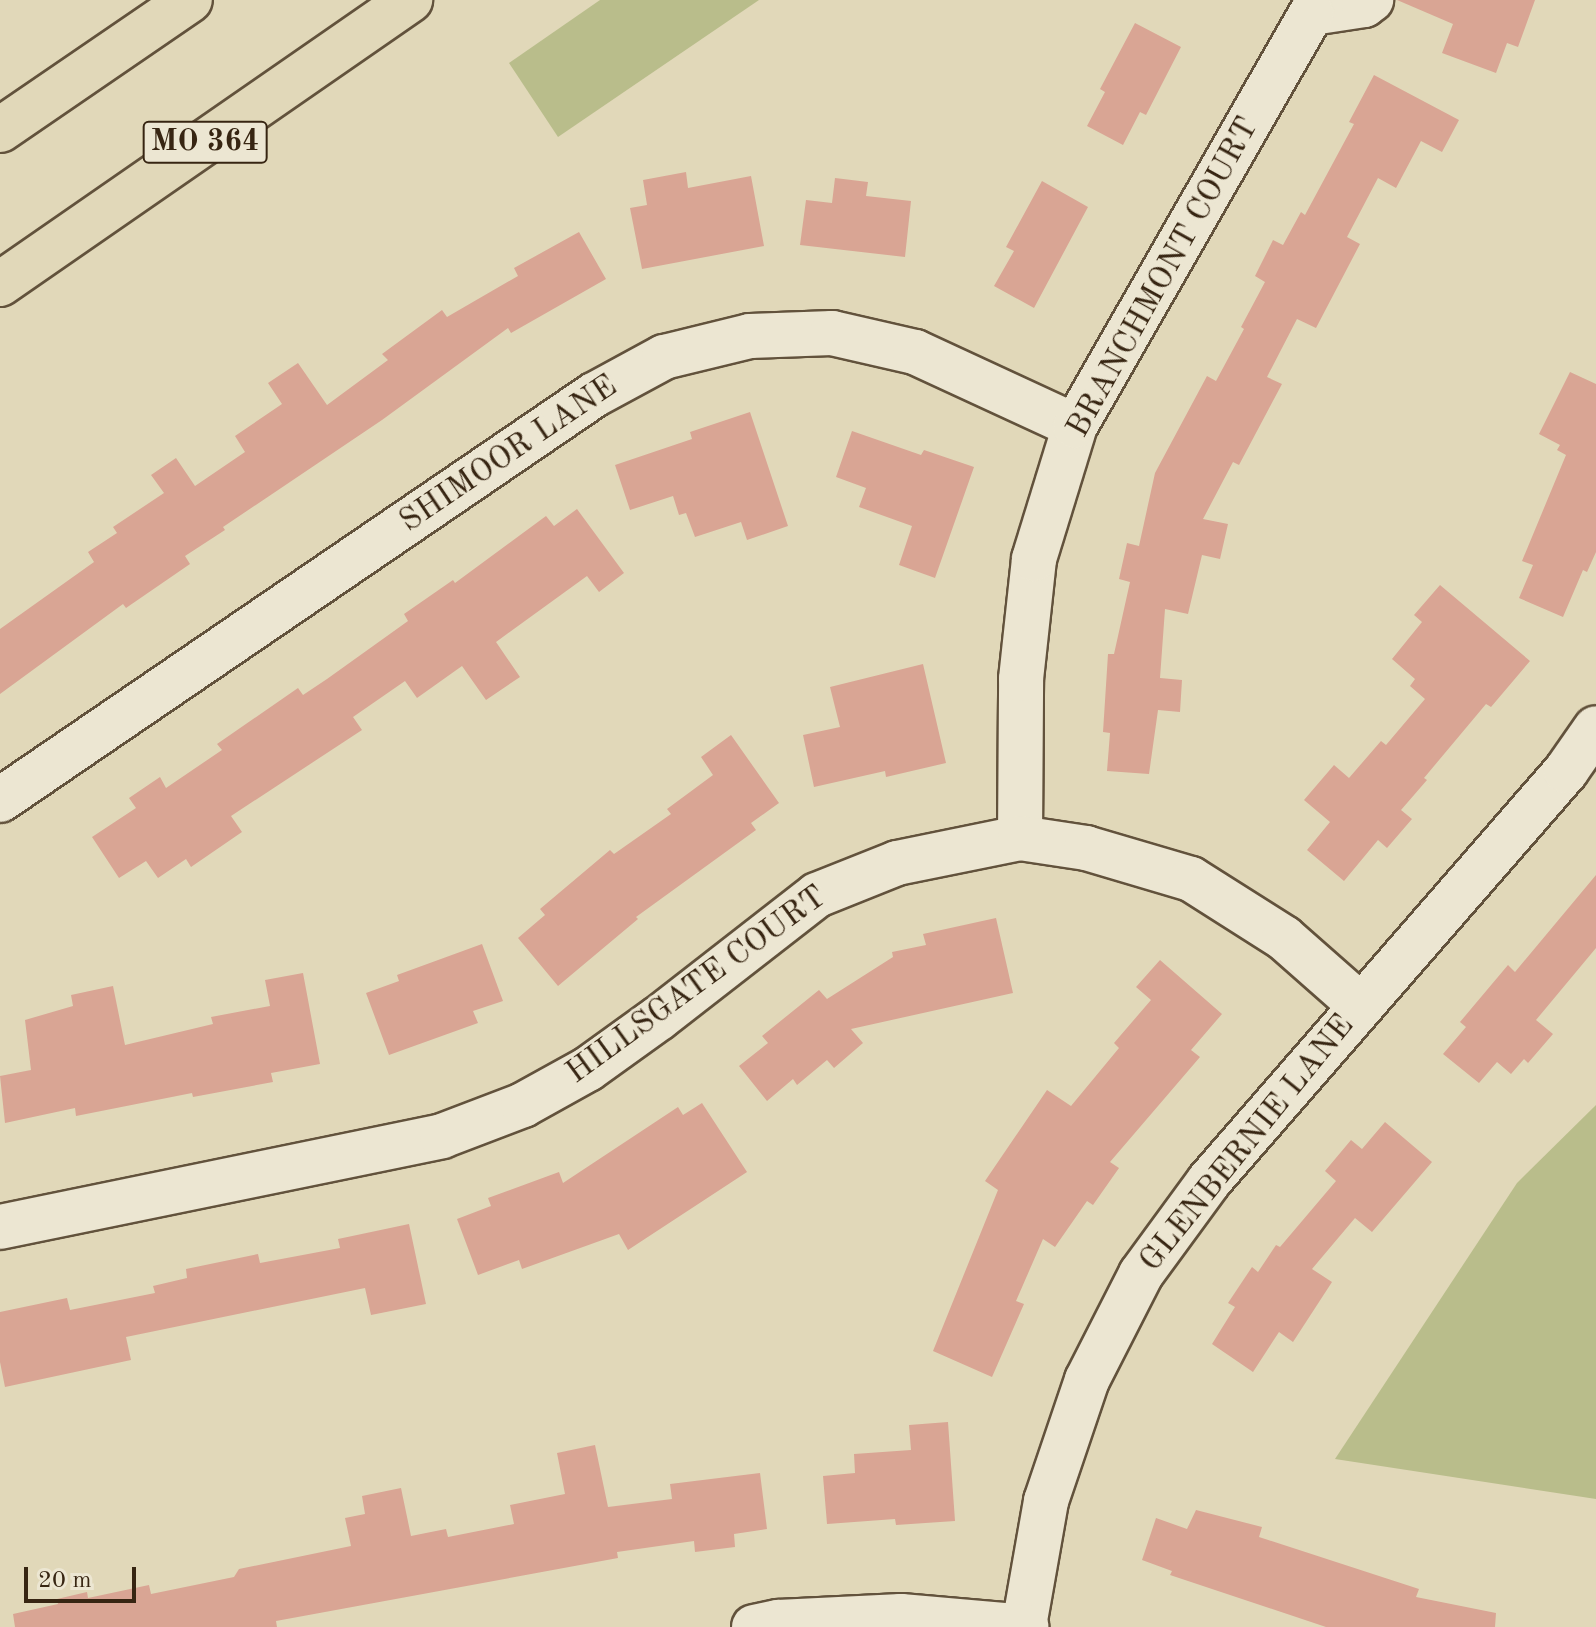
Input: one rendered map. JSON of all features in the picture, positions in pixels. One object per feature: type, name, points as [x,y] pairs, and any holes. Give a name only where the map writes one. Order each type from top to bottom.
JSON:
[{"type":"highway","points":[[0,130],[190,0]]},
{"type":"highway","name":"MO 364","points":[[0,284],[410,0]]},
{"type":"street","name":"BRANCHMONT COURT","points":[[1020,838],[1021,679],[1034,559],[1075,426],[1309,7],[1364,5],[1371,0]]},
{"type":"street","name":"SHIMOOR LANE","points":[[0,800],[594,395],[664,357],[750,336],[832,333],[915,352],[1075,426]]},
{"type":"street","name":"GLENBERNIE LANE","points":[[1025,1627],[1051,1486],[1087,1380],[1141,1274],[1209,1181],[1566,771],[1596,728]]},
{"type":"street","name":"HILLSGATE COURT","points":[[0,1227],[442,1136],[523,1105],[588,1069],[817,895],[897,863],[1020,838],[1086,848],[1191,879],[1284,938],[1360,1005]]},
{"type":"street","points":[[754,1627],[778,1622],[901,1616],[1025,1627]]},
{"type":"green space","points":[[600,0],[759,0],[558,137],[509,63]]},
{"type":"green space","points":[[1596,1105],[1596,1499],[1335,1459],[1517,1183]]},
{"type":"building","points":[[1397,0],[1535,0],[1518,47],[1507,43],[1496,73],[1442,53],[1453,24]]},
{"type":"building","points":[[1135,23],[1181,47],[1146,115],[1140,112],[1123,145],[1087,126],[1105,92],[1100,89]]},
{"type":"building","points":[[1374,75],[1459,120],[1442,152],[1421,141],[1396,188],[1378,178],[1347,237],[1360,244],[1316,328],[1297,319],[1267,377],[1282,384],[1239,465],[1233,462],[1203,519],[1228,524],[1220,559],[1202,555],[1188,614],[1165,609],[1160,678],[1182,680],[1180,712],[1158,710],[1149,774],[1107,771],[1110,733],[1103,732],[1108,654],[1114,654],[1130,582],[1119,579],[1127,543],[1139,546],[1155,473],[1207,376],[1216,381],[1244,329],[1241,327],[1265,282],[1255,276],[1273,240],[1283,245],[1301,212],[1305,215],[1354,124],[1349,122]]},
{"type":"building","points":[[686,172],[688,188],[751,176],[764,246],[642,269],[630,208],[647,205],[643,180]]},
{"type":"building","points":[[835,178],[868,182],[866,196],[911,201],[905,257],[800,245],[806,200],[832,203]]},
{"type":"building","points":[[1042,181],[1088,207],[1034,308],[994,286],[1014,251],[1006,247]]},
{"type":"building","points":[[579,232],[606,279],[511,333],[508,328],[382,420],[223,527],[225,530],[185,556],[190,564],[126,608],[123,604],[0,694],[0,629],[94,562],[88,552],[117,533],[113,527],[164,493],[151,475],[176,458],[195,486],[245,452],[235,436],[282,404],[268,383],[298,363],[327,405],[388,360],[382,354],[442,310],[447,317],[518,276],[514,268]]},
{"type":"building","points":[[1570,372],[1596,384],[1596,552],[1587,572],[1583,570],[1563,617],[1519,598],[1533,565],[1522,561],[1566,455],[1557,450],[1560,445],[1539,434]]},
{"type":"building","points":[[750,412],[788,526],[747,540],[741,522],[695,537],[686,513],[679,515],[673,496],[630,510],[615,465],[692,439],[690,432]]},
{"type":"building","points":[[852,431],[921,455],[924,450],[974,467],[935,578],[899,565],[912,526],[859,507],[866,488],[836,477]]},
{"type":"building","points":[[577,509],[624,573],[599,592],[587,576],[496,642],[520,677],[486,700],[462,666],[417,698],[405,681],[353,717],[362,730],[231,816],[242,832],[191,867],[186,859],[158,878],[146,861],[119,878],[92,837],[136,808],[129,798],[160,777],[166,788],[222,750],[217,744],[298,688],[303,695],[327,679],[408,621],[404,614],[453,580],[455,583],[546,516],[554,526]]},
{"type":"building","points":[[1440,585],[1530,661],[1491,707],[1486,704],[1424,778],[1427,780],[1401,810],[1412,819],[1387,848],[1378,840],[1344,881],[1307,850],[1330,822],[1304,800],[1334,765],[1349,778],[1381,741],[1386,745],[1425,699],[1410,686],[1415,679],[1392,659],[1422,622],[1414,615]]},
{"type":"building","points":[[923,664],[946,763],[886,777],[885,771],[814,787],[803,735],[840,727],[830,687]]},
{"type":"building","points":[[731,735],[779,803],[751,823],[756,830],[636,917],[638,919],[558,986],[518,938],[545,915],[540,909],[610,850],[614,854],[671,814],[667,809],[713,775],[701,757]]},
{"type":"building","points":[[1596,875],[1596,948],[1536,1020],[1553,1034],[1528,1063],[1524,1059],[1511,1074],[1497,1062],[1479,1083],[1443,1054],[1466,1027],[1460,1022],[1508,965],[1515,972]]},
{"type":"building","points":[[996,918],[1013,993],[851,1029],[863,1043],[834,1068],[827,1060],[797,1085],[793,1079],[767,1101],[739,1066],[768,1043],[762,1036],[819,990],[827,999],[893,957],[892,952],[926,945],[923,934]]},
{"type":"building","points":[[482,944],[503,1001],[473,1011],[478,1023],[389,1055],[366,993],[399,981],[397,975]]},
{"type":"building","points":[[1160,960],[1222,1014],[1191,1050],[1200,1057],[1110,1162],[1119,1168],[1093,1205],[1087,1201],[1055,1247],[1043,1239],[1016,1301],[1024,1304],[992,1377],[933,1351],[998,1190],[985,1181],[1047,1090],[1071,1106],[1119,1048],[1114,1043],[1151,1000],[1136,987]]},
{"type":"building","points":[[303,973],[320,1064],[271,1073],[273,1082],[193,1097],[192,1093],[76,1116],[75,1108],[5,1123],[0,1076],[31,1070],[25,1020],[73,1006],[71,995],[113,986],[125,1045],[213,1024],[211,1017],[270,1006],[265,980]]},
{"type":"building","points":[[702,1103],[747,1172],[628,1250],[619,1234],[522,1269],[519,1260],[478,1275],[457,1219],[491,1206],[488,1198],[559,1172],[563,1183],[678,1107],[683,1115]]},
{"type":"building","points":[[1385,1122],[1432,1162],[1372,1232],[1355,1218],[1312,1269],[1332,1282],[1293,1342],[1279,1332],[1253,1372],[1212,1344],[1235,1307],[1228,1303],[1252,1267],[1258,1272],[1276,1245],[1280,1247],[1336,1181],[1325,1171],[1351,1140],[1362,1149]]},
{"type":"building","points":[[409,1224],[426,1304],[371,1315],[365,1288],[126,1337],[131,1360],[5,1387],[0,1362],[0,1312],[67,1298],[70,1310],[155,1293],[153,1286],[187,1278],[186,1269],[258,1254],[260,1263],[340,1248],[338,1239]]},
{"type":"building","points":[[948,1422],[955,1521],[896,1525],[895,1519],[827,1524],[823,1476],[855,1473],[854,1454],[911,1450],[909,1425]]},
{"type":"building","points":[[595,1445],[608,1507],[672,1499],[670,1484],[760,1473],[767,1529],[734,1534],[735,1547],[695,1552],[694,1541],[617,1552],[618,1558],[276,1621],[277,1627],[15,1627],[13,1614],[58,1604],[57,1599],[87,1592],[88,1598],[149,1585],[151,1594],[234,1577],[239,1569],[351,1546],[345,1518],[365,1514],[362,1496],[401,1488],[411,1536],[446,1529],[448,1537],[514,1524],[510,1505],[565,1494],[557,1453]]},
{"type":"building","points":[[1196,1510],[1262,1527],[1259,1537],[1419,1589],[1416,1597],[1496,1613],[1495,1627],[1326,1627],[1170,1575],[1172,1571],[1142,1560],[1156,1518],[1187,1529]]}]
